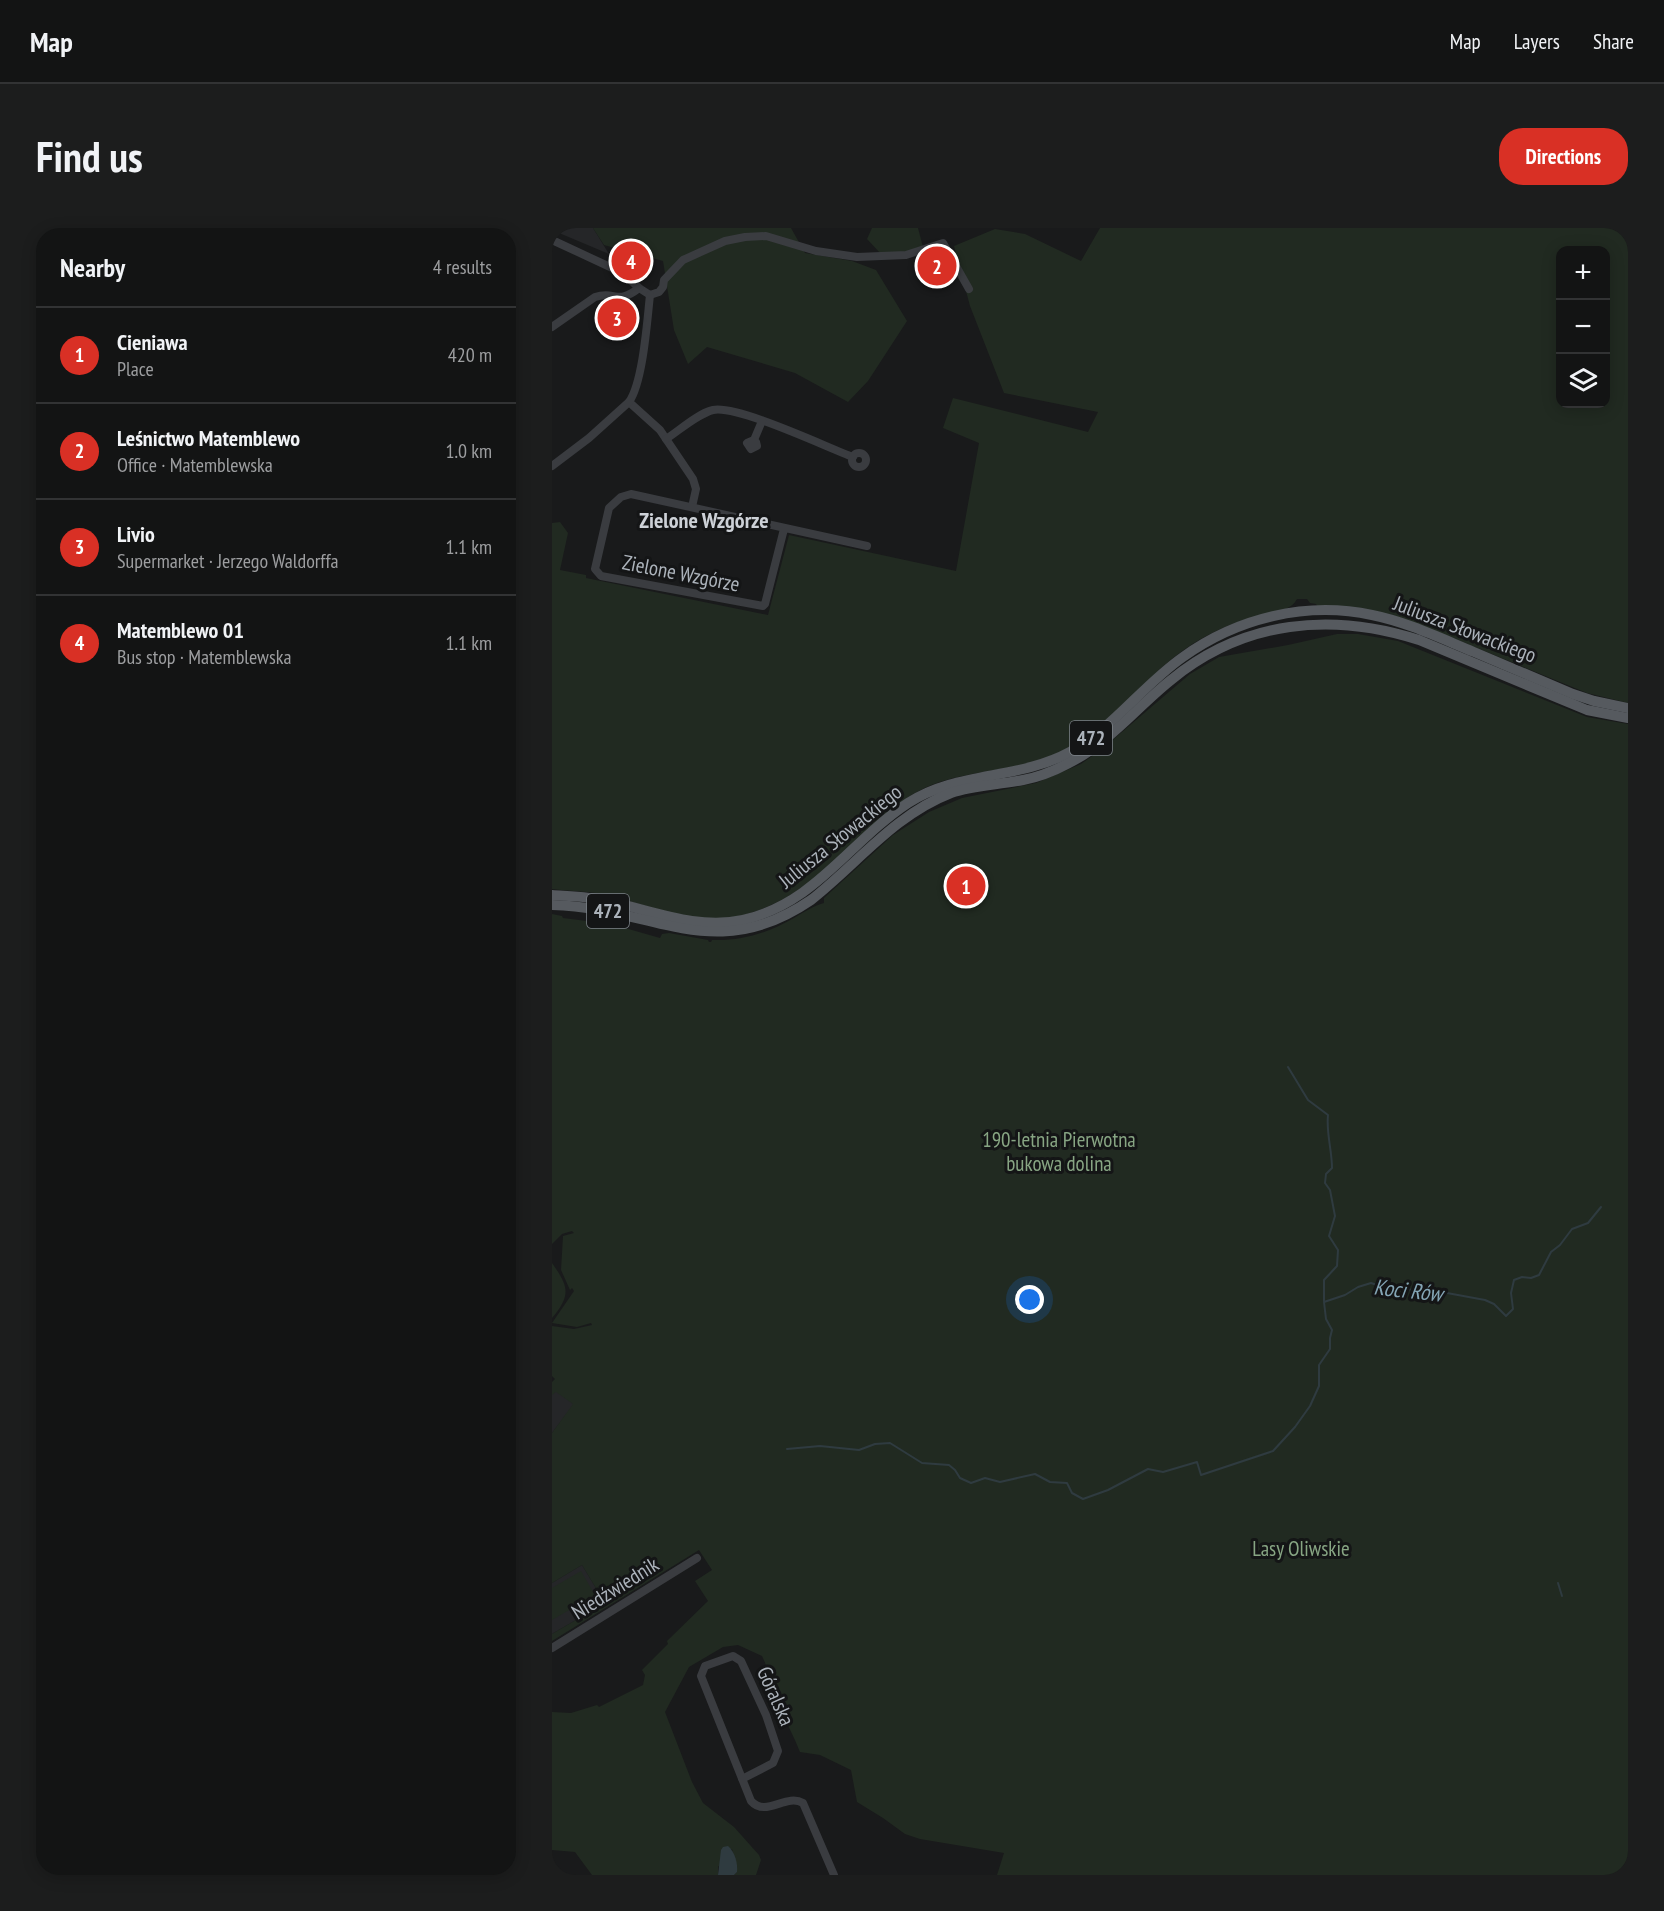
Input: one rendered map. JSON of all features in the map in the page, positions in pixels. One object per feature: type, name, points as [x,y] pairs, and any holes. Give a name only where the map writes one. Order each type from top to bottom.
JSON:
[{"type":"main road","name":"Juliusza Słowackiego","points":[[552,895],[596,898],[669,917],[707,923],[740,921],[774,910],[792,901],[817,883],[876,828],[911,801],[959,781],[1015,772],[1062,756],[1097,732],[1162,673],[1189,652],[1234,628],[1301,611],[1334,610],[1374,615],[1426,632],[1594,701],[1628,708]]},
{"type":"main road","name":"Juliusza Słowackiego","points":[[552,905],[593,908],[663,926],[715,933],[748,929],[772,922],[799,909],[811,900],[886,832],[921,807],[954,792],[1048,774],[1096,746],[1163,687],[1193,664],[1237,642],[1279,628],[1332,623],[1393,632],[1427,643],[1587,710],[1628,718]]},
{"type":"street","points":[[650,296],[659,292],[664,280],[683,260],[721,242],[753,235],[766,236],[829,254],[857,257],[906,255],[943,243],[969,290]]},
{"type":"street","points":[[552,240],[623,273],[650,296]]},
{"type":"street","points":[[552,327],[596,297],[602,295],[625,298],[639,288]]},
{"type":"street","points":[[552,466],[589,438],[629,402],[636,388],[650,296]]},
{"type":"street","points":[[629,402],[654,424],[695,483],[692,507]]},
{"type":"street","points":[[666,439],[702,415],[715,410],[730,410],[853,458]]},
{"type":"street","points":[[754,440],[762,421]]},
{"type":"street","name":"Zielone Wzgórze","points":[[784,529],[763,606],[598,574],[595,565],[609,508],[626,495],[634,494],[867,546]]},
{"type":"street","name":"Niedźwiednik","points":[[552,1648],[697,1558]]},
{"type":"street","name":"Góralska","points":[[742,1779],[769,1766],[776,1760],[778,1750],[739,1658],[729,1656],[705,1666],[701,1676],[742,1779],[751,1801],[757,1806],[768,1807],[795,1800],[803,1803],[834,1875]]},
{"type":"shaded area","points":[[552,228],[593,228],[609,254],[552,230]]},
{"type":"shaded area","points":[[552,1388],[574,1404],[552,1433]]},
{"type":"shaded area","points":[[582,1565],[605,1603],[552,1634],[552,1583]]},
{"type":"shaded area","points":[[728,1846],[736,1858],[737,1872],[734,1875],[718,1875],[721,1850]]},
{"type":"green space","points":[[593,228],[791,228],[805,253],[852,261],[876,270],[907,321],[868,381],[848,402],[795,373],[707,347],[688,364],[674,330],[663,261],[604,245]]},
{"type":"green space","points":[[872,228],[918,228],[923,247],[901,253],[881,254],[867,239]]},
{"type":"green space","points":[[1100,228],[1628,228],[1628,703],[1587,693],[1421,625],[1317,606],[1307,599],[1297,599],[1286,609],[1237,622],[1193,644],[1159,670],[1092,732],[1062,751],[1024,764],[944,781],[907,798],[818,876],[783,899],[764,908],[743,915],[707,918],[672,913],[602,894],[552,889],[552,523],[560,522],[568,533],[560,570],[586,575],[586,578],[768,615],[789,535],[956,571],[979,443],[943,428],[953,398],[1088,432],[1098,412],[1004,393],[970,306],[954,246],[995,229],[1025,234],[1081,261]]},
{"type":"green space","name":"Lasy Oliwskie","points":[[1337,634],[1358,634],[1398,641],[1587,717],[1628,724],[1628,1875],[997,1875],[1004,1853],[920,1839],[905,1834],[857,1802],[851,1770],[820,1755],[800,1752],[784,1717],[762,1656],[738,1645],[723,1647],[689,1667],[665,1712],[692,1782],[703,1803],[734,1827],[759,1855],[761,1860],[756,1875],[734,1875],[737,1872],[732,1849],[718,1867],[718,1875],[592,1875],[575,1852],[552,1850],[552,1712],[571,1713],[597,1705],[599,1707],[643,1685],[645,1675],[642,1670],[668,1644],[667,1641],[708,1601],[695,1581],[712,1570],[699,1550],[552,1641],[552,1634],[605,1603],[582,1565],[552,1583],[552,1433],[573,1404],[556,1392],[552,1395],[552,1382],[555,1379],[552,1376],[552,1326],[574,1329],[592,1325],[591,1323],[577,1327],[552,1323],[574,1291],[572,1288],[570,1290],[561,1270],[563,1236],[574,1233],[572,1231],[562,1234],[552,1244],[552,914],[563,918],[611,924],[660,938],[662,934],[669,933],[711,942],[765,932],[824,903],[824,898],[893,835],[929,812],[962,798],[1036,783],[1081,764],[1102,749],[1190,674],[1219,657]]},
{"type":"green space","points":[[552,1263],[562,1278],[566,1290],[563,1303],[552,1318]]},
{"type":"green space","points":[[581,1571],[595,1595],[552,1620],[552,1588]]},
{"type":"waterway","points":[[1288,1067],[1308,1100],[1328,1115],[1332,1168],[1326,1174],[1325,1183],[1330,1190],[1335,1216],[1329,1236],[1338,1250],[1337,1266],[1324,1280],[1324,1301]]},
{"type":"waterway","name":"Koci Rów","points":[[787,1449],[820,1446],[859,1450],[875,1444],[890,1443],[922,1463],[949,1465],[960,1478],[971,1483],[985,1478],[1000,1482],[1035,1474],[1050,1482],[1067,1483],[1072,1493],[1083,1499],[1108,1490],[1148,1469],[1163,1472],[1197,1462],[1201,1475],[1273,1451],[1310,1406],[1319,1386],[1319,1365],[1330,1349],[1332,1330],[1326,1319],[1324,1302],[1371,1283],[1383,1287],[1447,1293],[1485,1300],[1494,1304],[1506,1316],[1513,1309],[1511,1293],[1514,1280],[1539,1275],[1551,1252],[1560,1245],[1572,1229],[1588,1223],[1601,1207]]},
{"type":"waterway","points":[[1558,1583],[1562,1596]]},
{"type":"place","name":"Matemblewo 01","points":[[631,261]]},
{"type":"place","name":"Leśnictwo Matemblewo","points":[[937,266]]},
{"type":"place","name":"Livio","points":[[617,318]]},
{"type":"place","name":"Cieniawa","points":[[966,886]]},
{"type":"district","name":"Zielone Wzgórze","points":[[704,520]]},
{"type":"park label","name":"190-letnia Pierwotna bukowa dolina","points":[[1059,1151]]}]
